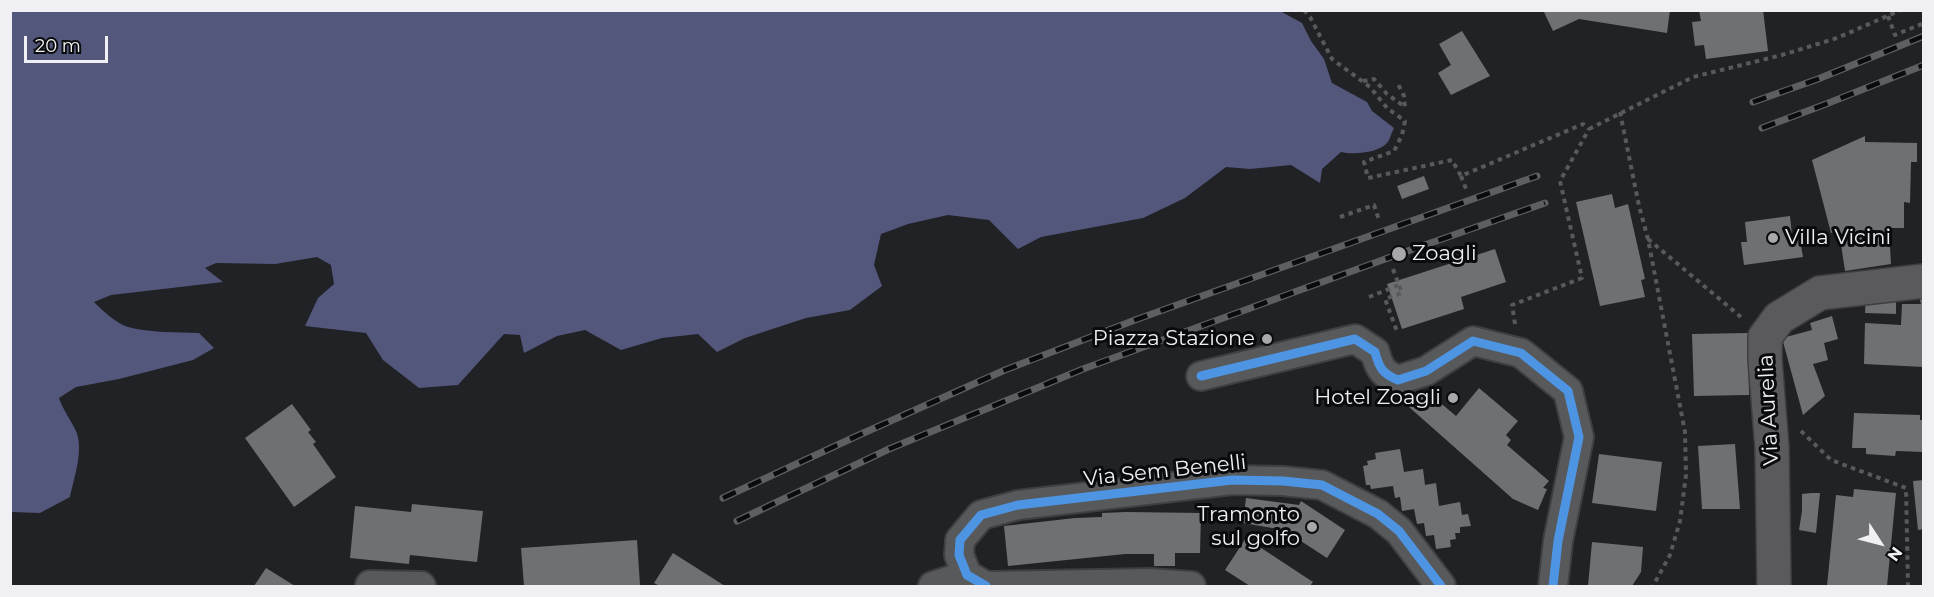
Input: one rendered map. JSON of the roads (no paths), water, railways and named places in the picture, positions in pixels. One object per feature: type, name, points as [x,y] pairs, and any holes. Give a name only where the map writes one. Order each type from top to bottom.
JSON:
[{"type":"main road","name":"Via Aurelia","points":[[1774,586],[1772,448],[1765,360],[1766,337],[1779,318],[1820,293],[1923,281]]},
{"type":"street","points":[[1201,376],[1355,339],[1375,352],[1378,366],[1386,375],[1398,380],[1426,371],[1473,340],[1521,353],[1568,391],[1579,437],[1558,541],[1553,586]]},
{"type":"street","name":"Via Sem Benelli","points":[[981,583],[959,555],[960,540],[981,515],[1030,504],[1232,480],[1262,480],[1322,485],[1378,514],[1399,531],[1441,586]]},
{"type":"street","points":[[933,586],[981,583],[1150,583],[1191,586]]},
{"type":"street","points":[[370,585],[421,586]]},
{"type":"water","points":[[10,11],[1280,11],[1302,23],[1324,59],[1332,83],[1367,102],[1372,111],[1394,128],[1388,142],[1379,149],[1359,153],[1341,152],[1322,169],[1320,183],[1291,165],[1250,169],[1226,167],[1185,198],[1143,218],[1041,237],[1018,249],[989,220],[948,215],[908,224],[881,234],[874,265],[882,286],[850,310],[806,318],[745,338],[717,352],[698,334],[662,338],[621,350],[585,330],[557,336],[524,353],[520,335],[504,334],[458,385],[419,388],[383,360],[366,333],[305,326],[318,298],[334,284],[331,265],[317,257],[275,264],[216,263],[205,268],[223,282],[111,295],[94,302],[114,320],[128,327],[199,333],[214,348],[193,360],[119,379],[76,387],[59,398],[76,431],[79,447],[78,464],[70,497],[40,513],[11,512]]},
{"type":"railway","points":[[1753,102],[1818,79],[1924,36]]},
{"type":"railway","points":[[1762,128],[1924,65]]},
{"type":"railway","points":[[723,498],[1005,370],[1135,320],[1537,176]]},
{"type":"railway","points":[[737,521],[889,449],[1083,369],[1545,203]]},
{"type":"place","name":"Villa Vicini","points":[[1773,238]]},
{"type":"place","name":"Zoagli","points":[[1399,254]]},
{"type":"place","name":"Piazza Stazione","points":[[1267,339]]},
{"type":"place","name":"Hotel Zoagli","points":[[1453,398]]},
{"type":"place","name":"Tramonto sul golfo","points":[[1312,527]]}]
